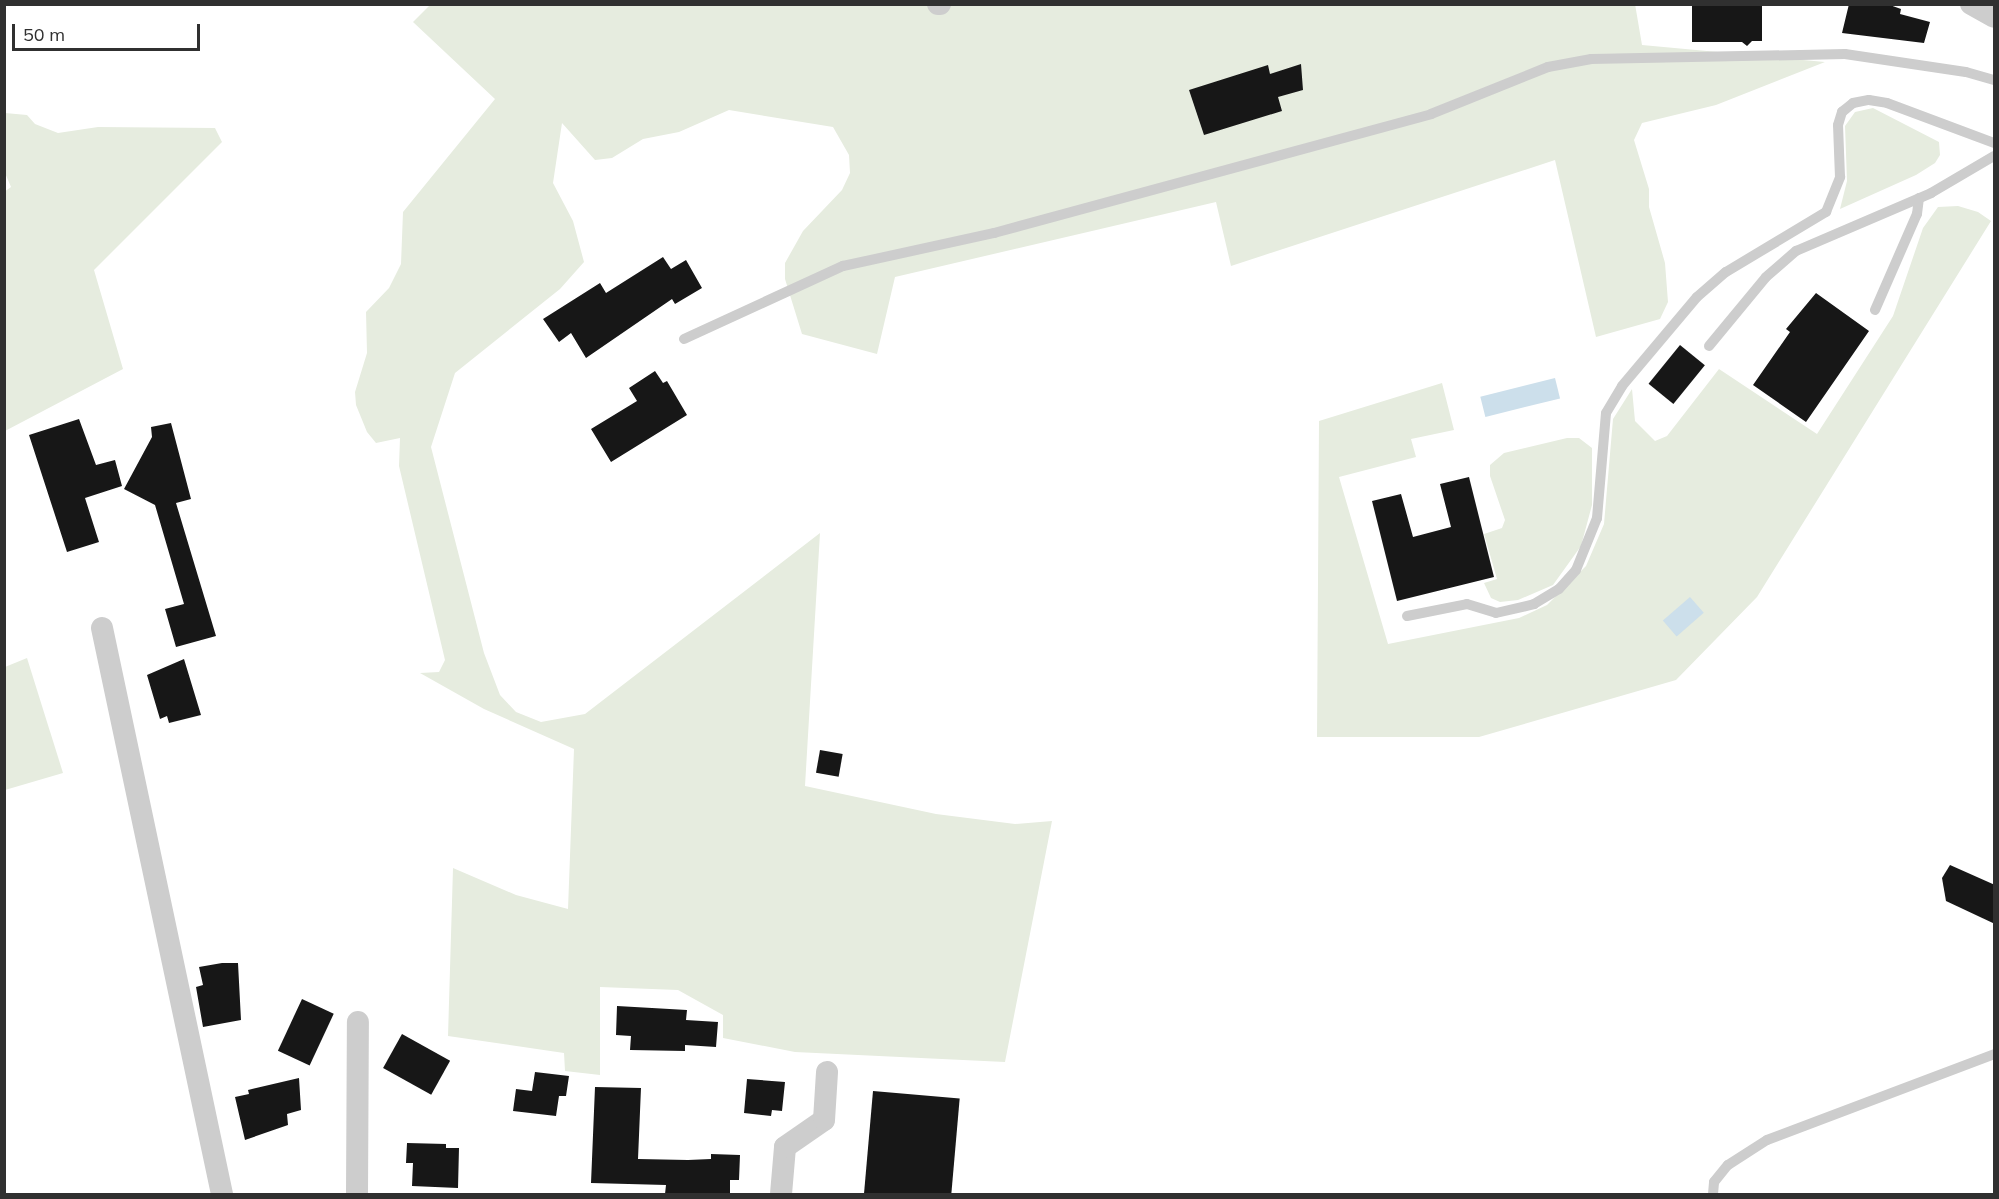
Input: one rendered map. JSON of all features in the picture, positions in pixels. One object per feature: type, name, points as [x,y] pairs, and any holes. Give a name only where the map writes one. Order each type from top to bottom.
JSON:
[{"type":"street","points":[[1971,4],[1995,17]]},
{"type":"street","points":[[102,628],[222,1194]]},
{"type":"street","points":[[357,1194],[358,1022]]},
{"type":"street","points":[[781,1194],[785,1147],[824,1120],[827,1072]]},
{"type":"lane","points":[[684,339],[843,266],[994,233],[1431,114],[1548,67],[1591,58],[1845,54],[1966,72],[1995,80]]},
{"type":"lane","points":[[1407,616],[1467,604],[1496,613],[1534,604],[1565,583],[1588,547],[1597,518],[1606,413],[1622,386],[1698,297],[1726,272],[1826,212],[1840,177],[1838,125],[1842,112],[1853,103],[1869,100],[1887,103],[1995,143]]},
{"type":"lane","points":[[1709,346],[1766,277],[1796,252],[1919,198],[1995,156]]},
{"type":"lane","points":[[1875,310],[1917,214],[1919,198]]},
{"type":"lane","points":[[1713,1194],[1714,1182],[1728,1165],[1767,1140],[1995,1054]]},
{"type":"shaded area","points":[[1635,4],[1642,45],[1825,62],[1716,105],[1642,123],[1634,140],[1649,189],[1649,207],[1665,263],[1668,302],[1660,319],[1596,337],[1555,160],[1231,266],[1216,202],[895,277],[877,354],[802,334],[785,279],[785,263],[803,231],[842,190],[850,173],[849,155],[833,127],[729,110],[679,132],[643,139],[612,158],[595,160],[562,123],[553,183],[573,221],[584,262],[560,289],[455,373],[431,447],[484,653],[500,695],[516,712],[541,722],[585,714],[820,533],[805,786],[936,814],[1015,824],[1052,821],[1005,1062],[795,1052],[723,1038],[723,1015],[678,990],[600,987],[600,1075],[565,1071],[564,1053],[448,1036],[453,868],[516,895],[568,909],[574,749],[484,709],[420,673],[439,672],[445,660],[399,466],[400,438],[376,443],[367,432],[356,405],[355,392],[367,353],[366,312],[389,288],[401,264],[403,212],[495,99],[413,22],[430,5]]},
{"type":"shaded area","points":[[1873,108],[1939,142],[1940,155],[1935,163],[1916,175],[1840,209],[1847,181],[1845,126],[1855,112]]},
{"type":"shaded area","points":[[5,113],[27,115],[35,124],[58,133],[98,127],[215,128],[222,142],[94,270],[123,369],[5,431],[4,192],[11,187],[5,173]]},
{"type":"shaded area","points":[[1958,206],[1978,212],[1991,221],[1757,597],[1676,680],[1479,737],[1317,737],[1319,421],[1442,383],[1454,430],[1411,439],[1416,457],[1339,477],[1388,644],[1519,618],[1547,605],[1586,566],[1604,524],[1613,419],[1632,389],[1635,421],[1655,441],[1667,436],[1719,369],[1817,434],[1893,316],[1923,228],[1938,207]]},
{"type":"shaded area","points":[[1567,438],[1579,438],[1592,448],[1592,505],[1581,546],[1553,585],[1518,600],[1500,602],[1491,598],[1484,583],[1497,579],[1484,534],[1502,528],[1505,520],[1490,476],[1490,465],[1504,453]]},
{"type":"shaded area","points":[[27,658],[63,773],[5,790],[5,667]]},
{"type":"water","points":[[1555,378],[1560,398],[1485,417],[1480,397]]},
{"type":"water","points":[[1690,597],[1704,613],[1677,636],[1663,621]]},
{"type":"building","points":[[1692,4],[1762,4],[1762,41],[1752,41],[1747,46],[1742,42],[1692,42]]},
{"type":"building","points":[[1849,4],[1887,4],[1901,9],[1900,14],[1930,22],[1924,43],[1842,33]]},
{"type":"building","points":[[1301,64],[1303,90],[1278,97],[1282,111],[1204,135],[1189,90],[1268,65],[1270,74]]},
{"type":"building","points":[[663,257],[671,269],[686,260],[702,288],[675,304],[672,299],[586,358],[571,333],[559,342],[543,319],[600,283],[606,293]]},
{"type":"building","points":[[1816,293],[1869,331],[1806,422],[1753,385],[1790,332],[1786,329]]},
{"type":"building","points":[[1680,345],[1705,365],[1673,404],[1649,384]]},
{"type":"building","points":[[655,371],[663,383],[667,381],[687,415],[611,462],[591,429],[637,401],[629,388]]},
{"type":"building","points":[[79,419],[96,465],[115,460],[122,486],[85,498],[99,542],[67,552],[29,435]]},
{"type":"building","points":[[171,423],[191,499],[176,503],[216,636],[176,647],[165,609],[184,604],[155,505],[124,489],[152,437],[151,427]]},
{"type":"building","points":[[1469,477],[1494,577],[1397,601],[1372,501],[1401,494],[1413,537],[1451,527],[1440,484]]},
{"type":"building","points":[[184,659],[201,715],[169,723],[167,716],[160,719],[147,675]]},
{"type":"building","points":[[820,750],[843,754],[839,777],[816,773]]},
{"type":"building","points":[[1950,865],[1995,885],[1995,924],[1946,901],[1942,878]]},
{"type":"building","points":[[238,963],[241,1020],[203,1027],[196,987],[203,985],[199,967]]},
{"type":"building","points":[[302,999],[334,1014],[310,1065],[278,1051]]},
{"type":"building","points":[[617,1006],[687,1010],[686,1020],[718,1022],[716,1047],[685,1045],[685,1051],[630,1050],[631,1036],[616,1035]]},
{"type":"building","points":[[402,1034],[450,1061],[431,1095],[383,1068]]},
{"type":"building","points":[[535,1072],[569,1076],[566,1096],[559,1096],[556,1116],[513,1111],[516,1089],[532,1091]]},
{"type":"building","points":[[299,1078],[301,1110],[287,1114],[288,1125],[245,1140],[235,1097],[249,1094],[248,1090]]},
{"type":"building","points":[[747,1079],[785,1082],[782,1111],[772,1110],[771,1116],[744,1113]]},
{"type":"building","points":[[595,1087],[641,1088],[638,1159],[688,1160],[711,1159],[711,1154],[740,1155],[739,1180],[730,1180],[730,1194],[665,1194],[666,1185],[591,1183]]},
{"type":"building","points":[[873,1091],[960,1099],[951,1194],[864,1194]]},
{"type":"building","points":[[407,1143],[446,1144],[446,1148],[459,1148],[458,1188],[412,1186],[413,1163],[406,1163]]}]
